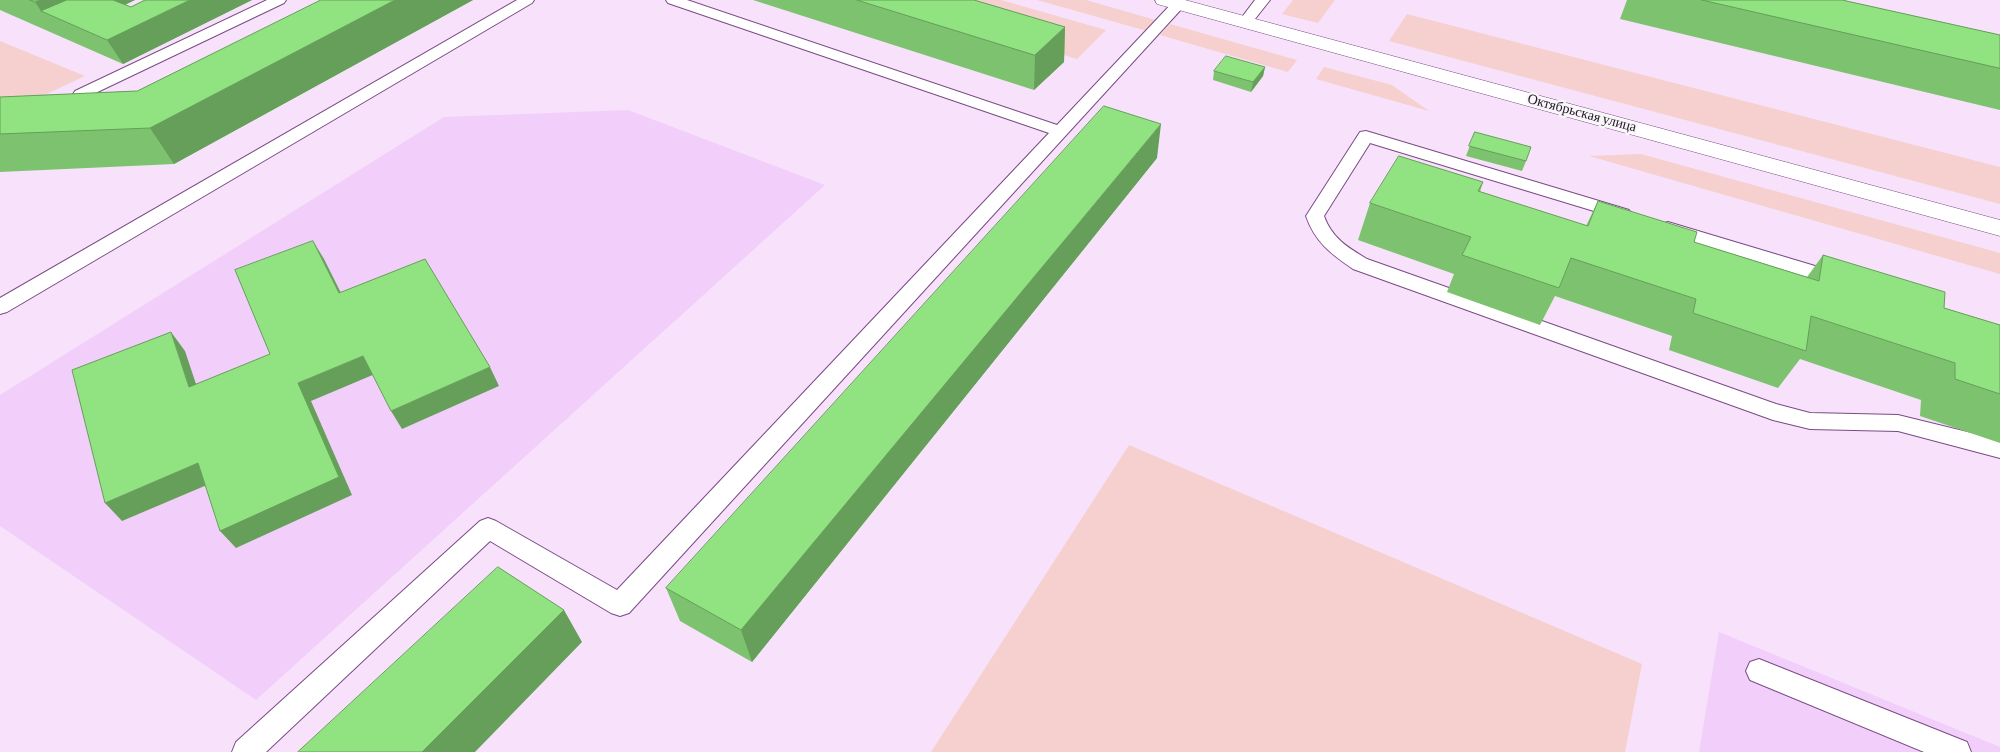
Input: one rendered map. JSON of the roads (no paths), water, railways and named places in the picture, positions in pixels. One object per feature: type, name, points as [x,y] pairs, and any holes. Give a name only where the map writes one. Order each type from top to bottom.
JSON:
[{"type":"street","name":"Октябрьская улица","points":[[1171,2],[2000,228]]},
{"type":"lane","points":[[70,112],[82,94],[279,0]]},
{"type":"lane","points":[[0,307],[527,0]]},
{"type":"lane","points":[[673,0],[1061,132]]},
{"type":"lane","points":[[1246,21],[1263,0]]},
{"type":"lane","points":[[246,752],[488,528],[620,605],[1061,132],[1171,2]]},
{"type":"lane","points":[[53,113],[89,111]]},
{"type":"lane","points":[[1858,286],[1366,136],[1315,216],[1320,233],[1336,249],[1360,264],[1773,412],[1810,421],[1898,423],[2000,449]]},
{"type":"lane","points":[[1759,671],[1956,752]]}]
